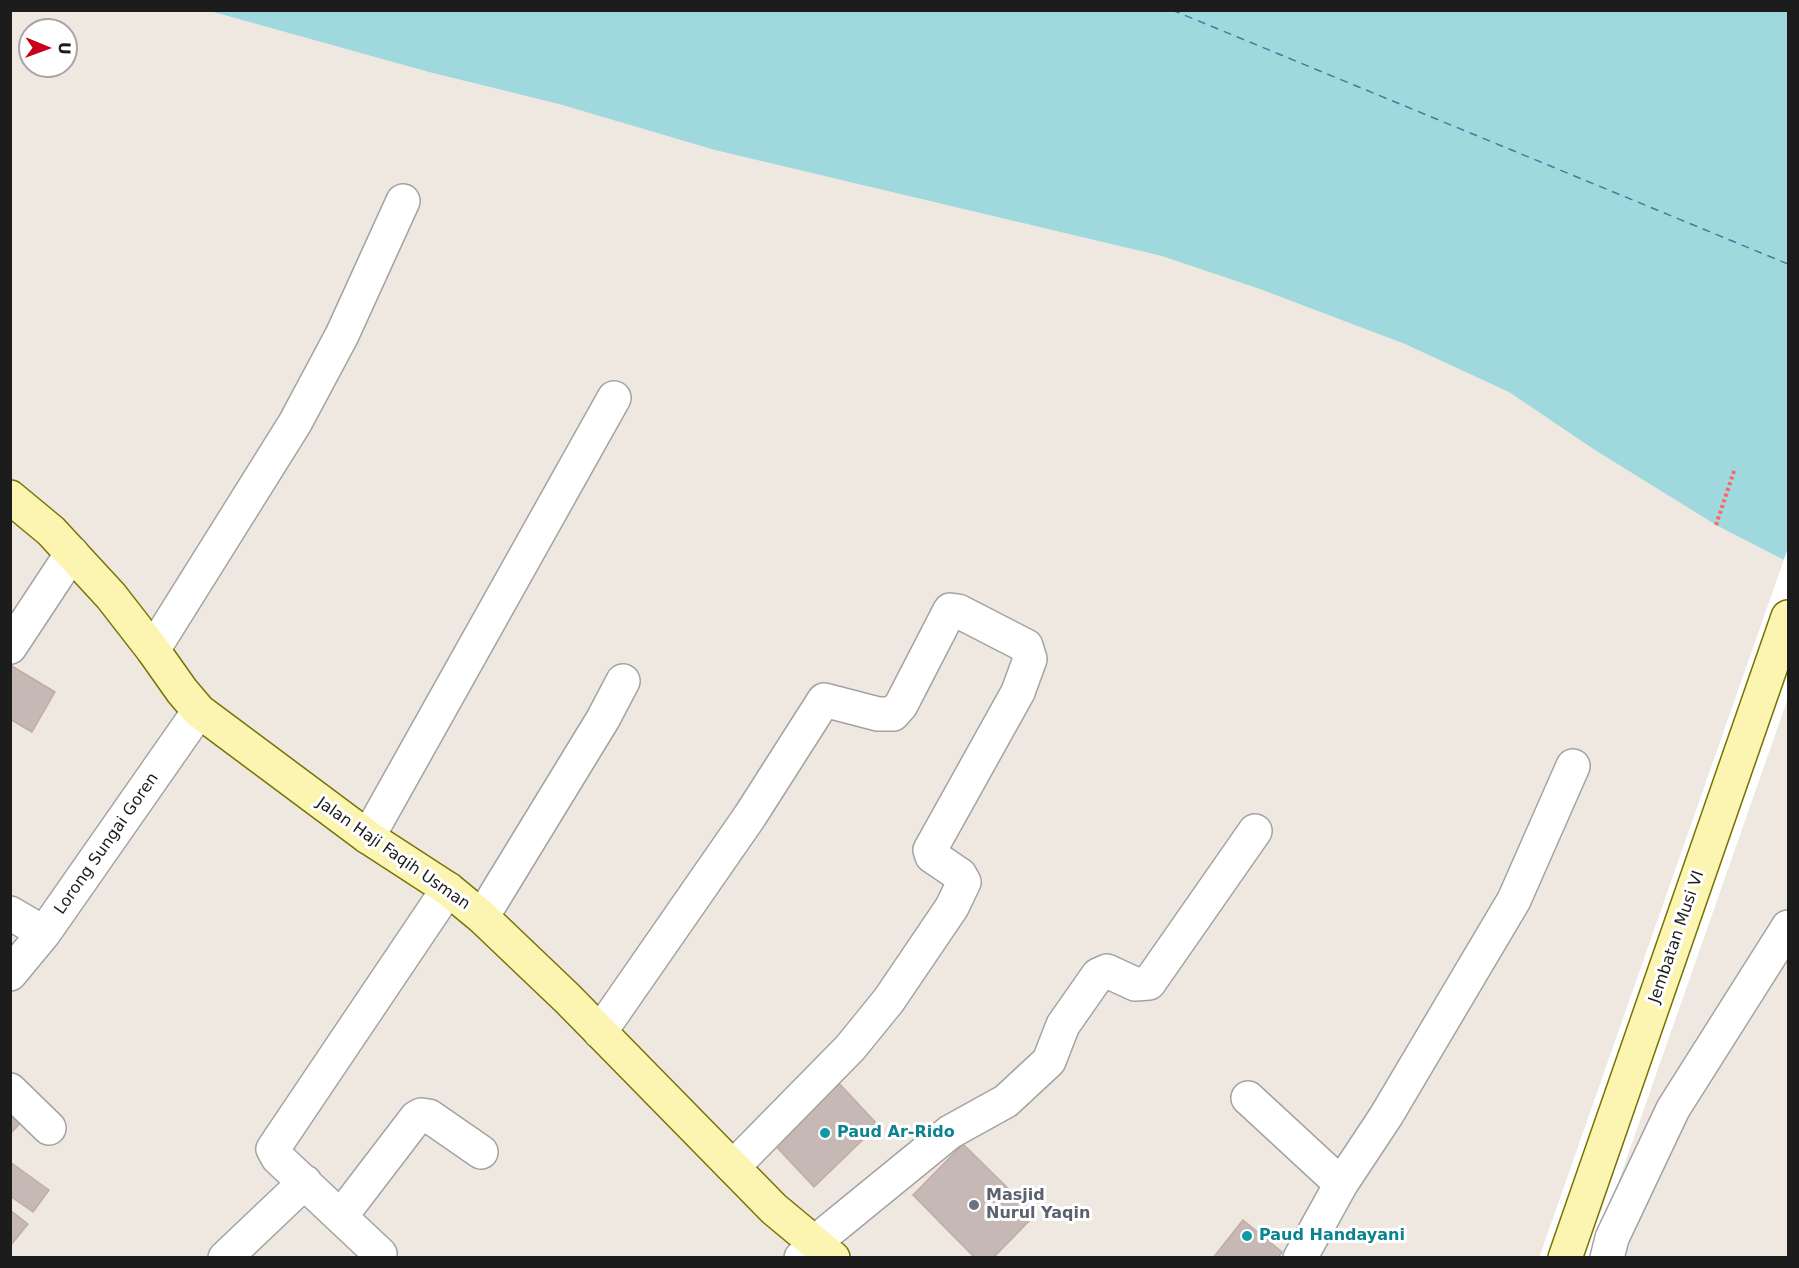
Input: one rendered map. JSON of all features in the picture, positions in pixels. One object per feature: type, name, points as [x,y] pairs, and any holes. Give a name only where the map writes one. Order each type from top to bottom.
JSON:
[{"type":"street","points":[[153,650],[296,423],[342,335],[403,201]]},
{"type":"street","points":[[369,838],[614,398]]},
{"type":"street","name":"Jalan Haji Faqih Usman","points":[[10,496],[61,542],[111,596],[199,711],[369,838],[436,881],[482,917],[600,1032],[816,1253]]},
{"type":"street","points":[[10,647],[61,542]]},
{"type":"street","points":[[600,1032],[750,816],[824,700],[878,714],[893,714],[901,705],[950,610],[968,615],[1026,646],[1030,659],[1018,692],[930,850],[932,856],[960,875],[964,882],[952,907],[890,1000],[850,1048],[733,1167]]},
{"type":"street","name":"Jembatan Musi VI","points":[[1565,1257],[1788,617]]},
{"type":"street","points":[[482,917],[603,719],[623,681]]},
{"type":"street","name":"Lorong Sungai Goren","points":[[10,974],[44,933],[199,711]]},
{"type":"street","points":[[1299,1257],[1514,900],[1573,766]]},
{"type":"street","points":[[816,1253],[950,1132],[1006,1101],[1042,1068],[1054,1051],[1063,1025],[1098,975],[1107,971],[1130,982],[1142,985],[1149,983],[1255,831]]},
{"type":"street","points":[[380,1254],[278,1158],[273,1149],[436,881]]},
{"type":"street","points":[[10,913],[44,933]]},
{"type":"street","points":[[1607,1257],[1612,1238],[1673,1109],[1788,927]]},
{"type":"street","points":[[10,1090],[49,1128]]},
{"type":"street","points":[[1248,1098],[1341,1184]]},
{"type":"street","points":[[341,1216],[416,1118],[421,1115],[429,1116],[482,1152]]},
{"type":"street","points":[[225,1257],[304,1182]]},
{"type":"path","points":[[1716,525],[1735,468]]},
{"type":"water","points":[[210,11],[1788,11],[1788,562],[1716,525],[1595,450],[1509,392],[1405,344],[1260,289],[1162,256],[715,150],[559,104],[429,72]]},
{"type":"pier","points":[[1788,548],[1788,698],[1592,1257],[1539,1258]]},
{"type":"building","points":[[10,665],[55,692],[32,732],[10,719]]},
{"type":"building","name":"Paud Ar-Rido","points":[[835,1079],[878,1125],[814,1187],[771,1141]]},
{"type":"building","points":[[10,1106],[25,1118],[10,1134]]},
{"type":"building","name":"Masjid Nurul Yaqin","points":[[963,1144],[1035,1215],[993,1258],[975,1258],[913,1195]]},
{"type":"building","points":[[10,1162],[49,1190],[33,1212],[10,1196]]},
{"type":"building","points":[[10,1210],[28,1224],[10,1246]]},
{"type":"building","name":"Paud Handayani","points":[[1243,1220],[1282,1252],[1278,1258],[1213,1258]]},
{"type":"ferry route","points":[[1172,10],[1788,264]]},
{"type":"place","name":"Paud Ar-Rido","points":[[825,1133]]},
{"type":"place","name":"Masjid Nurul Yaqin","points":[[974,1205]]},
{"type":"place","name":"Paud Handayani","points":[[1247,1236]]}]
